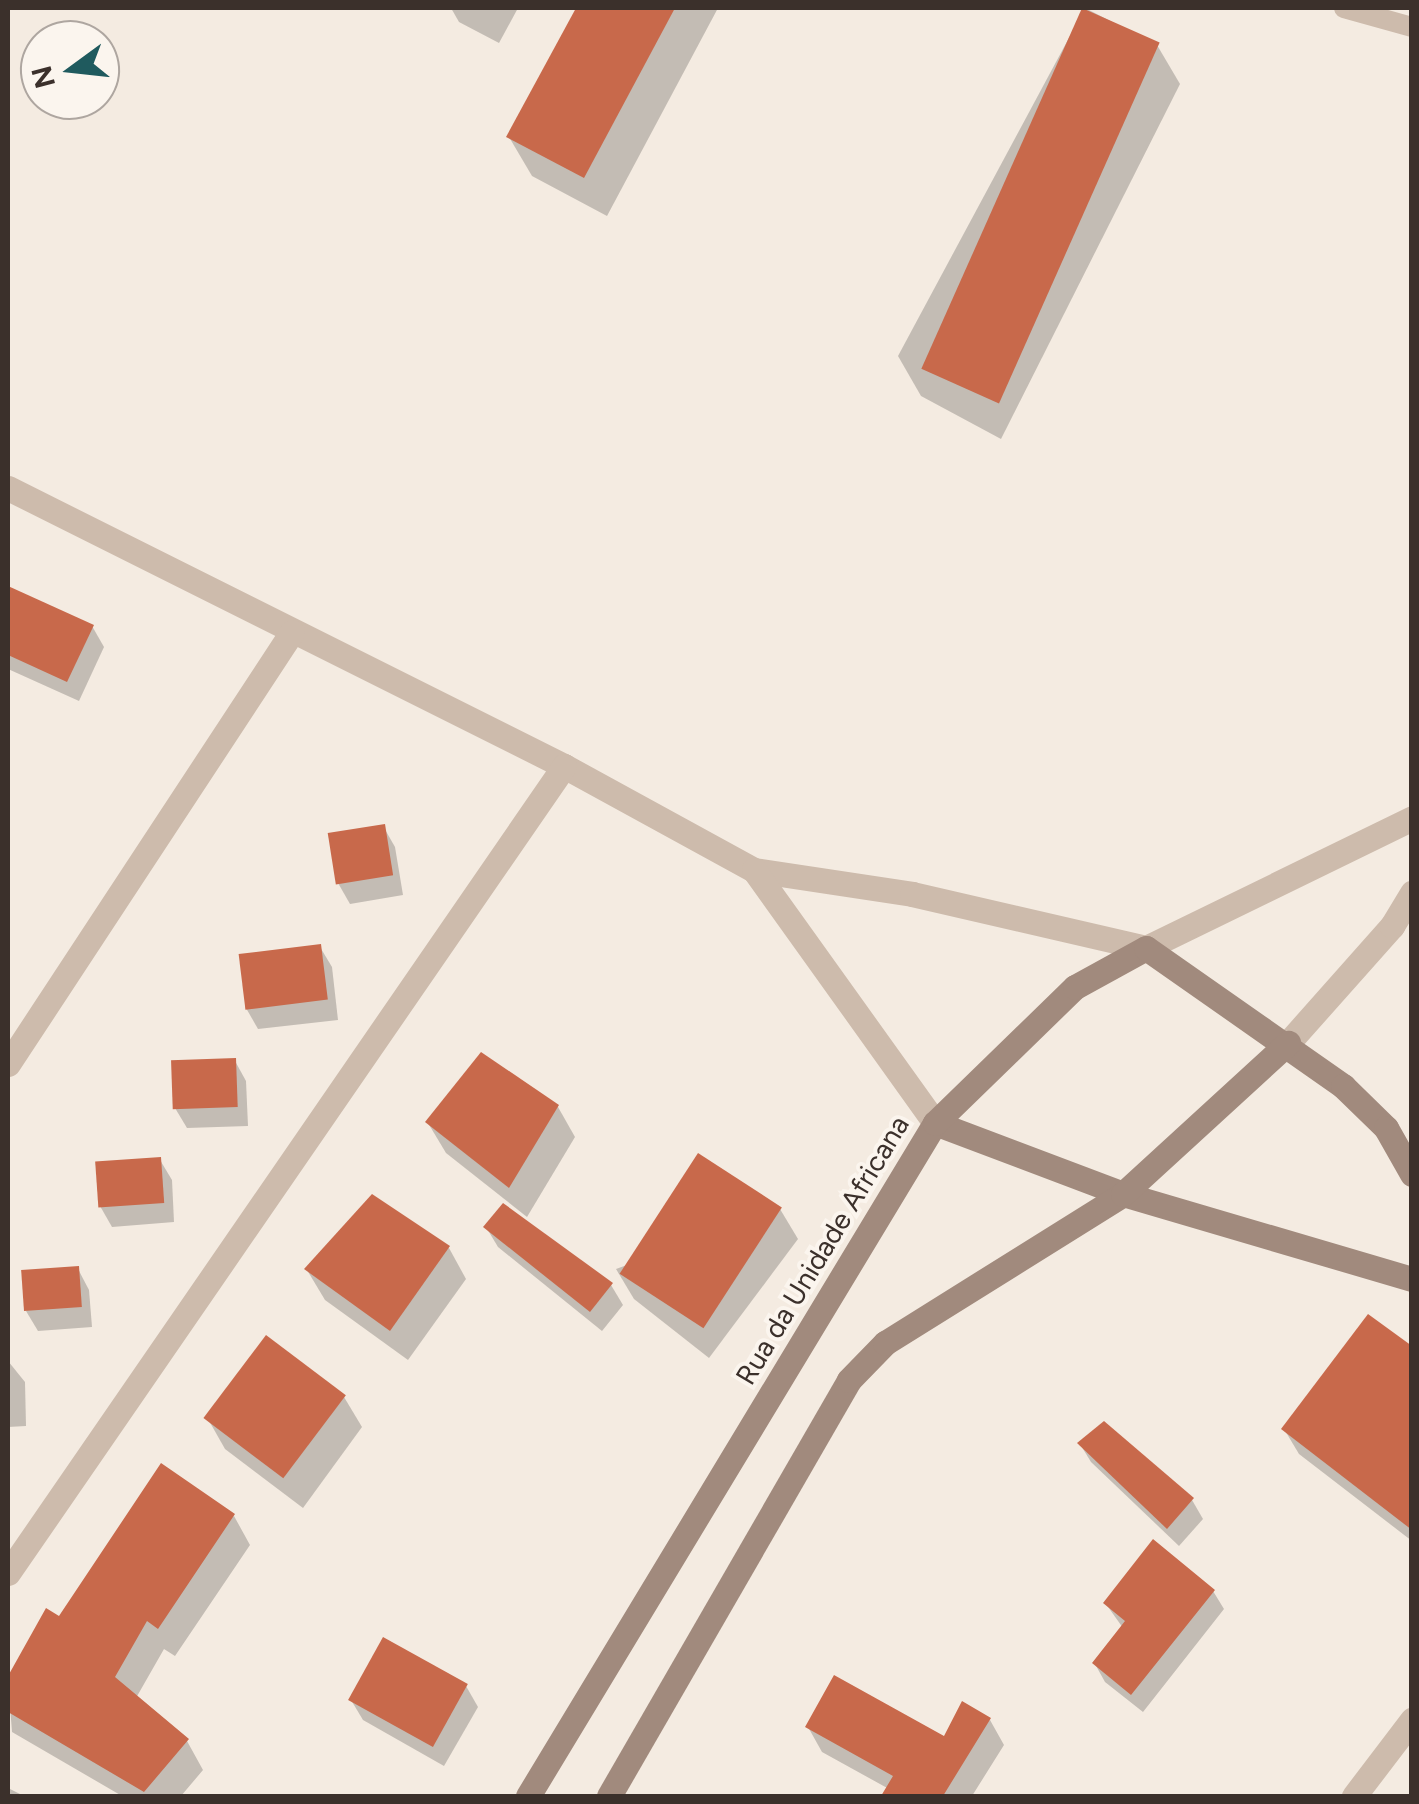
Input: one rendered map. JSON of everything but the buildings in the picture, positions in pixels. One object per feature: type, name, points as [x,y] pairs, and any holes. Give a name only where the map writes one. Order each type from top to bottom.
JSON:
[{"type":"street","points":[[8,488],[564,766],[754,870],[912,894],[1146,948],[1288,1044],[1386,1128],[1412,1174]]},
{"type":"street","points":[[8,1064],[292,632]]},
{"type":"street","points":[[8,1573],[564,766]]},
{"type":"street","name":"Rua da Unidade Africana","points":[[528,1796],[935,1123],[1075,987],[1146,948],[1412,818]]},
{"type":"street","points":[[754,870],[935,1123],[1123,1194],[1412,1280]]},
{"type":"street","points":[[609,1796],[849,1380],[885,1343],[1123,1194],[1288,1044],[1392,926],[1412,893]]},
{"type":"street","points":[[1354,1796],[1412,1720]]},
{"type":"lane","points":[[1344,8],[1412,27]]}]
